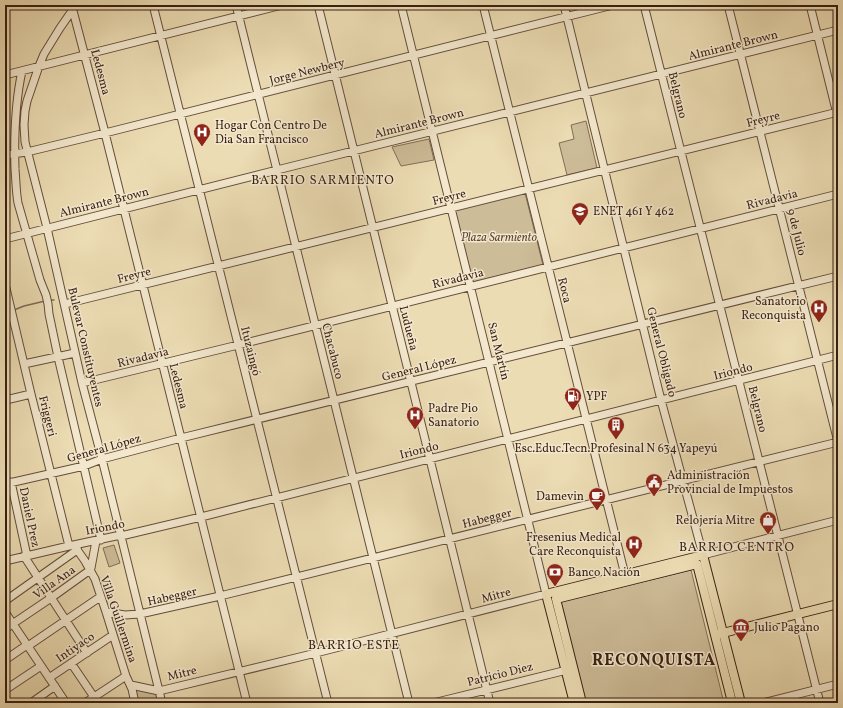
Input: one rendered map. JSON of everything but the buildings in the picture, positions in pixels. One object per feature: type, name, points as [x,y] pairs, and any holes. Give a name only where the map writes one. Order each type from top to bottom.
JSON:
[{"type":"main road","name":"Mitre","points":[[556,599],[703,554]]},
{"type":"main road","name":"General Obligado","points":[[703,554],[719,634],[741,703]]},
{"type":"main road","name":"Mitre","points":[[546,594],[697,564],[719,634]]},
{"type":"main road","name":"San Martín","points":[[546,594],[582,703]]},
{"type":"main road","name":"San Martín","points":[[556,599],[570,669],[574,703]]},
{"type":"main road","points":[[730,703],[719,634],[838,604]]},
{"type":"street","name":"Ituzaingó","points":[[153,5],[328,703]]},
{"type":"street","name":"Chacabuco","points":[[236,5],[410,703]]},
{"type":"street","points":[[5,75],[282,5]]},
{"type":"street","name":"Ludueña","points":[[318,5],[490,703]]},
{"type":"street","name":"San Martín","points":[[401,5],[546,594]]},
{"type":"street","name":"Roca","points":[[483,5],[626,578]]},
{"type":"street","name":"General Obligado","points":[[564,5],[662,400],[703,554]]},
{"type":"street","name":"Jorge Newbery","points":[[5,155],[27,152],[105,133],[613,5]]},
{"type":"street","name":"Belgrano","points":[[644,5],[740,380],[759,462],[820,703]]},
{"type":"street","name":"9 de Julio","points":[[728,5],[838,442]]},
{"type":"street","points":[[810,5],[838,114]]},
{"type":"street","name":"Ledesma","points":[[73,6],[247,703]]},
{"type":"street","name":"Bulevar Constituyentes","points":[[73,6],[49,45],[39,66],[25,111],[25,142],[65,304],[82,383],[102,459],[118,536],[140,614],[162,703]]},
{"type":"street","name":"Almirante Brown","points":[[5,239],[838,30]]},
{"type":"street","points":[[22,71],[16,110],[14,154],[16,194],[40,280],[48,301],[49,314],[84,466],[98,540]]},
{"type":"street","name":"Freyre","points":[[65,304],[760,131],[838,114]]},
{"type":"street","name":"Rivadavia","points":[[82,383],[838,194]]},
{"type":"street","name":"General López","points":[[8,483],[84,466],[102,459],[181,438],[838,276]]},
{"type":"street","name":"Friggeri","points":[[5,284],[50,473],[74,547]]},
{"type":"street","points":[[24,364],[75,353]]},
{"type":"street","name":"Iriondo","points":[[5,561],[74,547],[98,540],[200,517],[838,355]]},
{"type":"street","points":[[10,399],[31,394]]},
{"type":"street","name":"Habegger","points":[[106,612],[125,615],[140,614],[220,596],[838,442]]},
{"type":"street","points":[[78,443],[85,454],[93,462]]},
{"type":"street","name":"Daniel Prez","points":[[8,483],[26,556]]},
{"type":"street","name":"Mitre","points":[[703,554],[838,520]]},
{"type":"street","name":"Villa Ana","points":[[5,629],[90,570],[98,540]]},
{"type":"street","points":[[5,601],[38,578],[74,547]]},
{"type":"street","name":"Villa Guillermina","points":[[74,547],[95,580],[126,676],[131,685],[135,703]]},
{"type":"street","points":[[26,556],[38,578],[87,653]]},
{"type":"street","name":"Mitre","points":[[159,691],[392,634],[546,594]]},
{"type":"street","points":[[5,660],[100,597]]},
{"type":"street","points":[[5,612],[66,703]]},
{"type":"street","name":"Intiyaco","points":[[49,678],[113,635]]},
{"type":"street","points":[[71,663],[94,697]]},
{"type":"street","points":[[5,690],[41,666]]},
{"type":"street","name":"Patricio Diez","points":[[433,703],[570,669]]},
{"type":"street","points":[[85,703],[126,676]]},
{"type":"street","points":[[763,703],[838,684]]},
{"type":"street","points":[[131,685],[159,691]]},
{"type":"street","points":[[31,703],[55,686]]},
{"type":"green space","points":[[586,121],[597,168],[567,175],[559,143],[574,139],[571,125]]},
{"type":"green space","points":[[429,139],[434,160],[401,166],[392,147]]},
{"type":"green space","name":"Plaza Sarmiento","points":[[525,193],[543,265],[473,282],[455,210]]},
{"type":"green space","points":[[114,545],[120,563],[109,567],[103,548]]},
{"type":"green space","points":[[691,570],[723,699],[707,703],[586,703],[560,602]]},
{"type":"green space","points":[[135,689],[157,694],[159,703],[136,703]]},
{"type":"waterway","points":[[49,300],[54,300]]},
{"type":"waterway","points":[[14,310],[45,301]]},
{"type":"place","name":"Hogar Con Centro De Dia San Francisco","points":[[202,147]]},
{"type":"place","name":"ENET 461 Y 462","points":[[580,226]]},
{"type":"place","name":"Sanatorio Reconquista","points":[[819,323]]},
{"type":"place","name":"YPF","points":[[573,411]]},
{"type":"place","name":"Padre Pio Sanatorio","points":[[415,430]]},
{"type":"place","name":"Esc.Educ.Tecn.Profesinal N 634 Yapeyú","points":[[616,440]]},
{"type":"place","name":"Administración Provincial de Impuestos","points":[[654,497]]},
{"type":"place","name":"Damevin","points":[[597,511]]},
{"type":"place","name":"Relojería Mitre","points":[[768,535]]},
{"type":"place","name":"Fresenius Medical Care Reconquista","points":[[634,559]]},
{"type":"place","name":"Banco Nación","points":[[555,587]]},
{"type":"place","name":"Julio Pagano","points":[[741,642]]},
{"type":"district","name":"BARRIO SARMIENTO","points":[[323,179]]},
{"type":"district","name":"BARRIO CENTRO","points":[[737,546]]},
{"type":"district","name":"BARRIO ESTE","points":[[354,644]]},
{"type":"district","name":"RECONQUISTA","points":[[654,659]]}]
